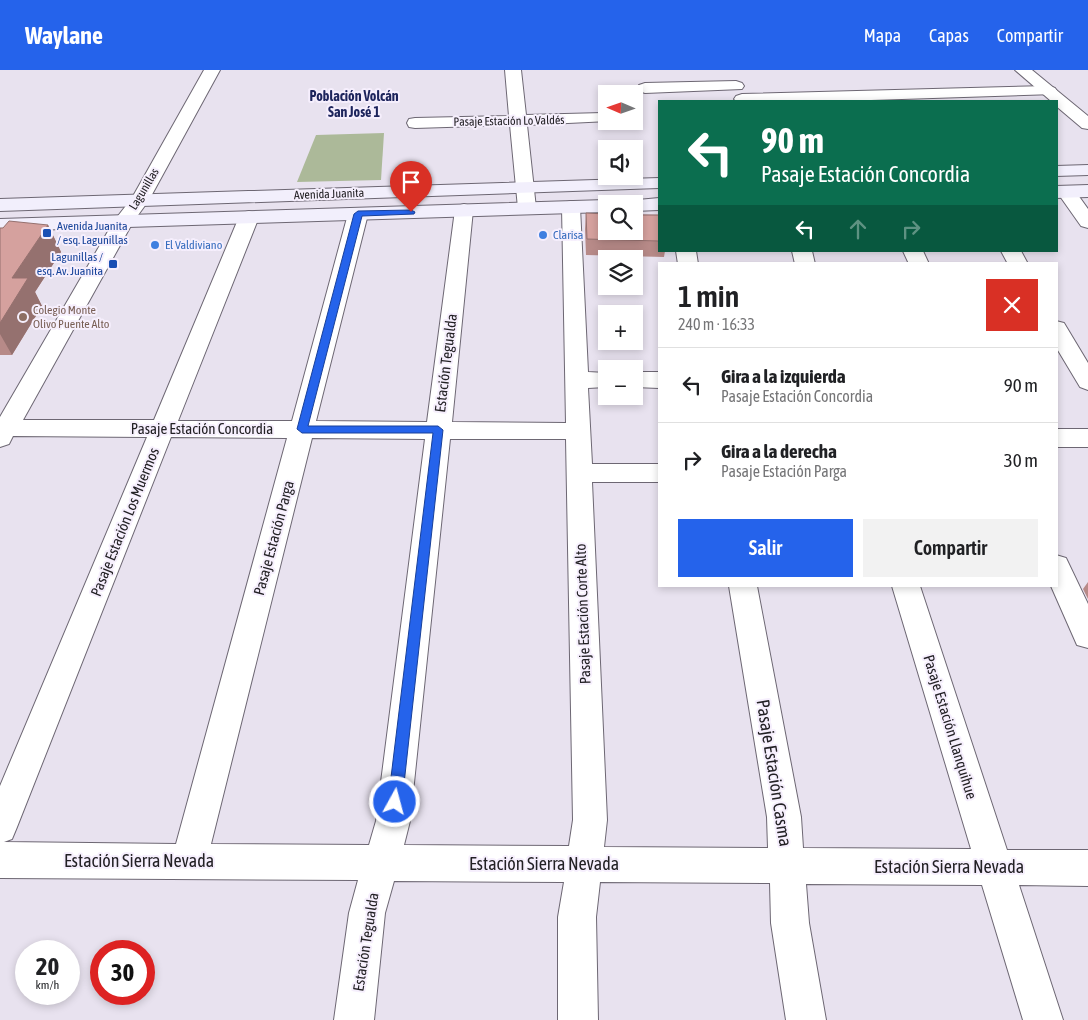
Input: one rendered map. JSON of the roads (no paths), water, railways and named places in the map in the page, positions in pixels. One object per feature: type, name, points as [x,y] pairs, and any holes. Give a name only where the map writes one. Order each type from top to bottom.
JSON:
[{"type":"main road","points":[[1058,171],[1088,170]]},
{"type":"main road","name":"Avenida Juanita","points":[[0,205],[658,184]]},
{"type":"main road","points":[[1061,192],[1088,191]]},
{"type":"main road","points":[[643,205],[658,204]]},
{"type":"main road","name":"Avenida Juanita","points":[[0,225],[598,206]]},
{"type":"street","name":"Lagunillas","points":[[3,433],[124,221],[140,200],[212,70]]},
{"type":"street","points":[[513,70],[527,208]]},
{"type":"street","points":[[729,70],[741,95]]},
{"type":"street","points":[[1023,70],[1088,124]]},
{"type":"street","points":[[646,89],[741,95],[1049,91]]},
{"type":"street","name":"Pasaje Estación Lo Valdés","points":[[415,123],[598,118]]},
{"type":"street","points":[[1061,192],[1088,222]]},
{"type":"street","name":"Pasaje Estación Corte Alto","points":[[572,207],[590,820],[577,917],[578,1020]]},
{"type":"street","name":"Estación Tegualda","points":[[354,1020],[367,913],[392,821],[464,210]]},
{"type":"street","name":"Pasaje Estación Parga","points":[[189,862],[358,214]]},
{"type":"street","name":"Pasaje Estación Los Muermos","points":[[0,827],[249,217]]},
{"type":"street","points":[[1058,331],[1088,382]]},
{"type":"street","points":[[577,380],[598,380]]},
{"type":"street","points":[[643,380],[658,380]]},
{"type":"street","name":"Pasaje Estación Concordia","points":[[3,433],[163,428],[578,430]]},
{"type":"street","points":[[1058,438],[1088,438]]},
{"type":"street","points":[[579,473],[658,473]]},
{"type":"street","points":[[1058,570],[1088,636]]},
{"type":"street","name":"Pasaje Estación Casma","points":[[743,587],[784,817],[790,923],[806,1020]]},
{"type":"street","name":"Pasaje Estación Llanquihue","points":[[906,587],[1042,1020]]},
{"type":"street","name":"Estación Sierra Nevada","points":[[0,860],[1088,868]]},
{"type":"place","name":"Avenida Juanita / esq. Lagunillas","points":[[47,233]]},
{"type":"place","name":"Clarisa","points":[[543,235]]},
{"type":"place","name":"El Valdiviano","points":[[155,245]]},
{"type":"place","name":"Lagunillas / esq. Av. Juanita","points":[[113,264]]},
{"type":"place","name":"Colegio Monte Olivo Puente Alto","points":[[23,317]]},
{"type":"district","name":"Población Volcán San José 1","points":[[354,104]]}]
